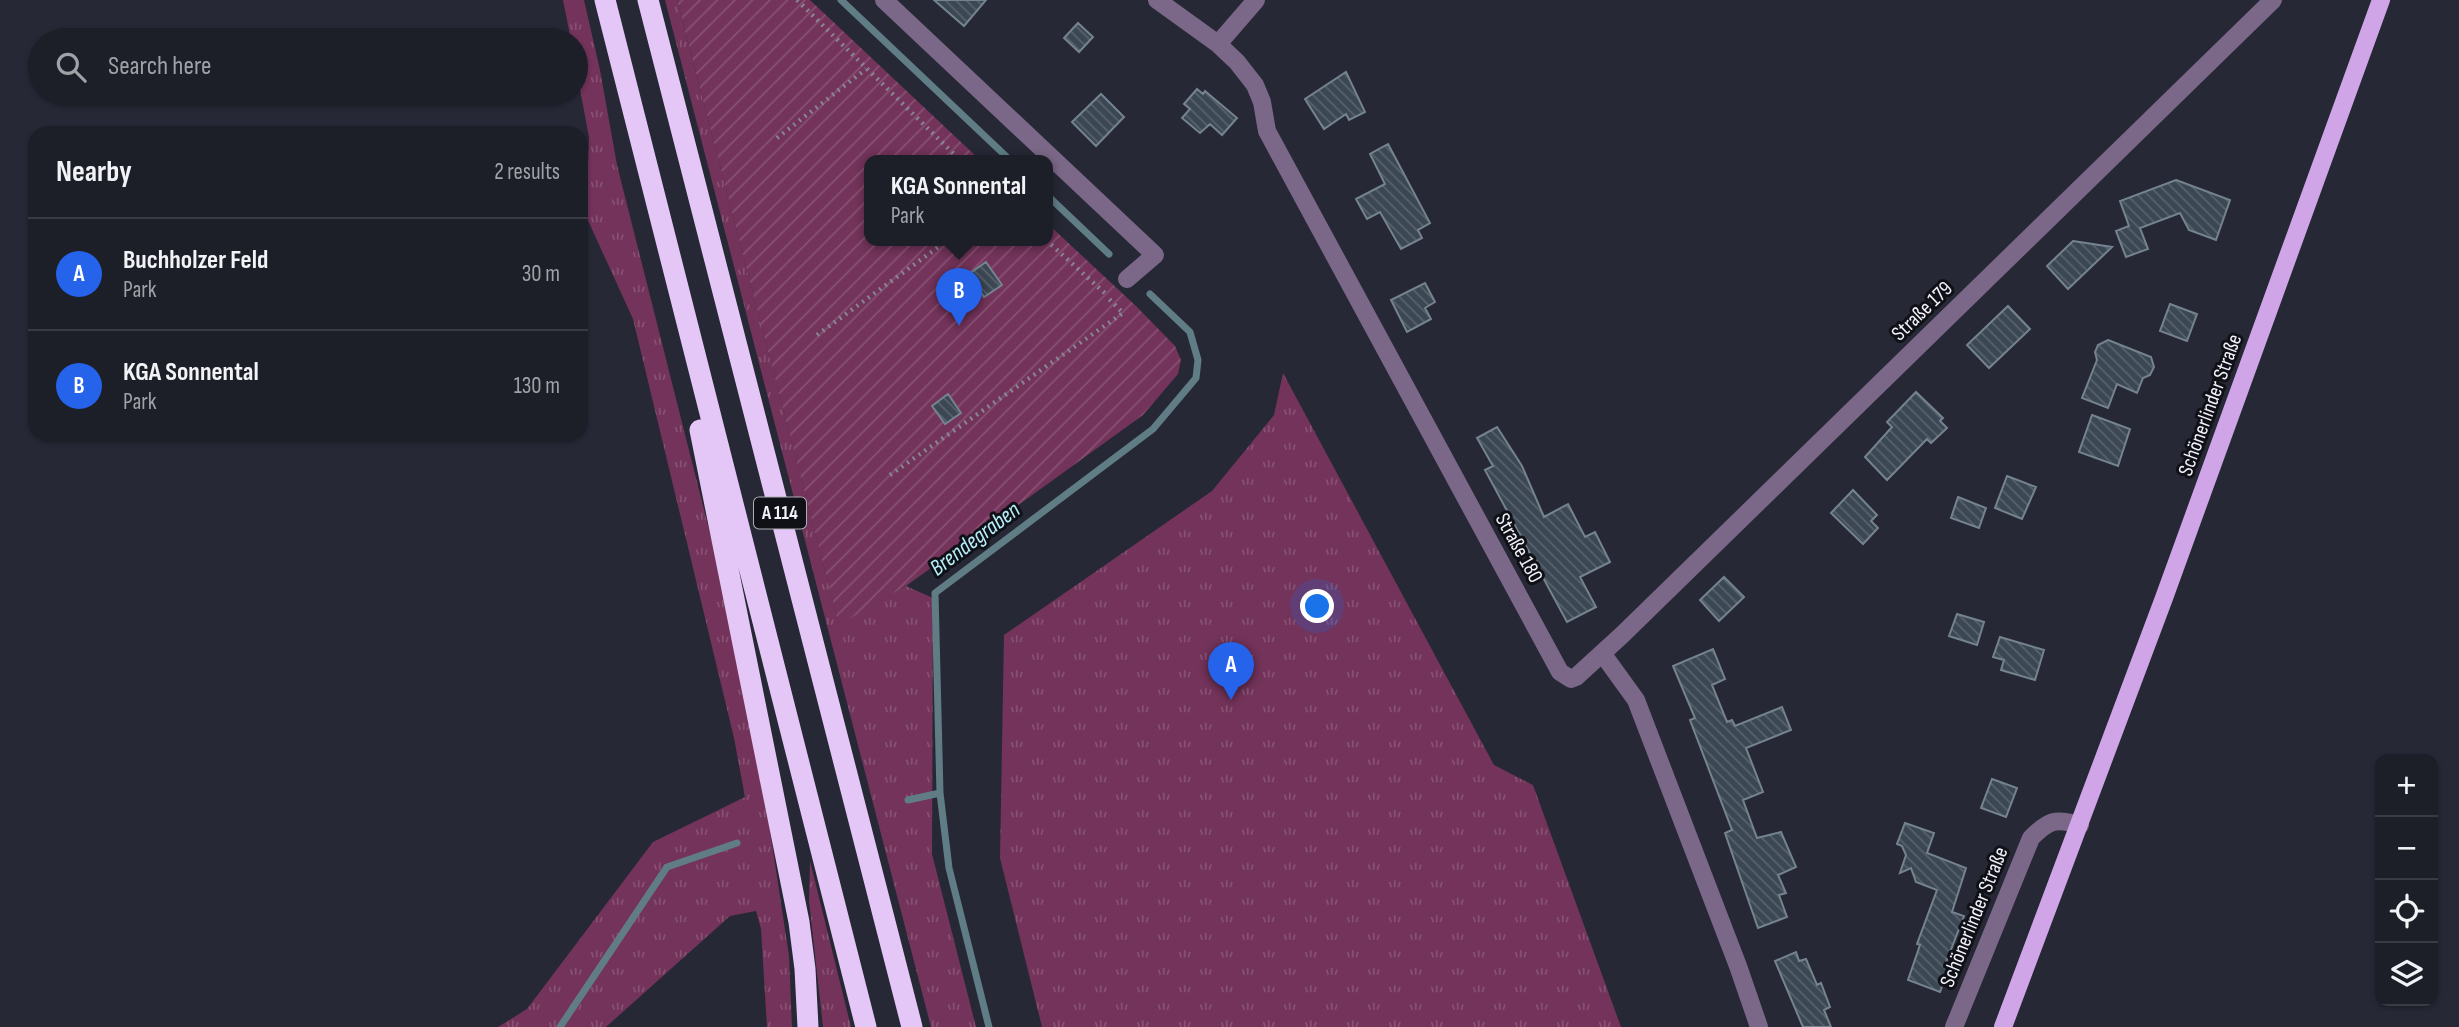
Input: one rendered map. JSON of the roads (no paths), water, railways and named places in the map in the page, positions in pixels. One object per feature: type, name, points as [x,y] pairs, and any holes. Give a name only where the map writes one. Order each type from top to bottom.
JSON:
[{"type":"highway","name":"A 114","points":[[605,0],[866,1027]]},
{"type":"highway","name":"A 114","points":[[648,0],[912,1027]]},
{"type":"highway","points":[[638,126],[799,922],[808,1027]]},
{"type":"main road","name":"Schönerlinder Straße","points":[[2003,1027],[2080,825],[2381,0]]},
{"type":"street","points":[[884,0],[1049,155]]},
{"type":"street","name":"Straße 180","points":[[1157,0],[1218,44],[1255,85],[1262,102],[1267,131],[1560,672],[1566,678],[1576,677],[1602,653]]},
{"type":"street","points":[[1218,44],[1256,0]]},
{"type":"street","name":"Straße 179","points":[[1602,653],[2273,0]]},
{"type":"street","points":[[1053,158],[1156,255],[1127,279]]},
{"type":"street","points":[[1602,653],[1636,700],[1734,953],[1759,1027]]},
{"type":"street","name":"Schönerlinder Straße","points":[[1954,1027],[2031,838],[2046,823],[2063,820],[2080,825]]},
{"type":"waterway","name":"Brendegraben","points":[[841,0],[1005,155]]},
{"type":"waterway","name":"Brendegraben","points":[[1053,201],[1109,254]]},
{"type":"waterway","name":"Brendegraben","points":[[989,1027],[949,868],[940,793],[935,593],[1153,429],[1196,378],[1198,360],[1190,332],[1150,294]]},
{"type":"waterway","points":[[908,800],[940,793]]},
{"type":"waterway","points":[[560,1027],[667,867],[737,843]]},
{"type":"place","name":"KGA Sonnental","points":[[959,326]]},
{"type":"place","name":"Buchholzer Feld","points":[[1231,700]]}]
